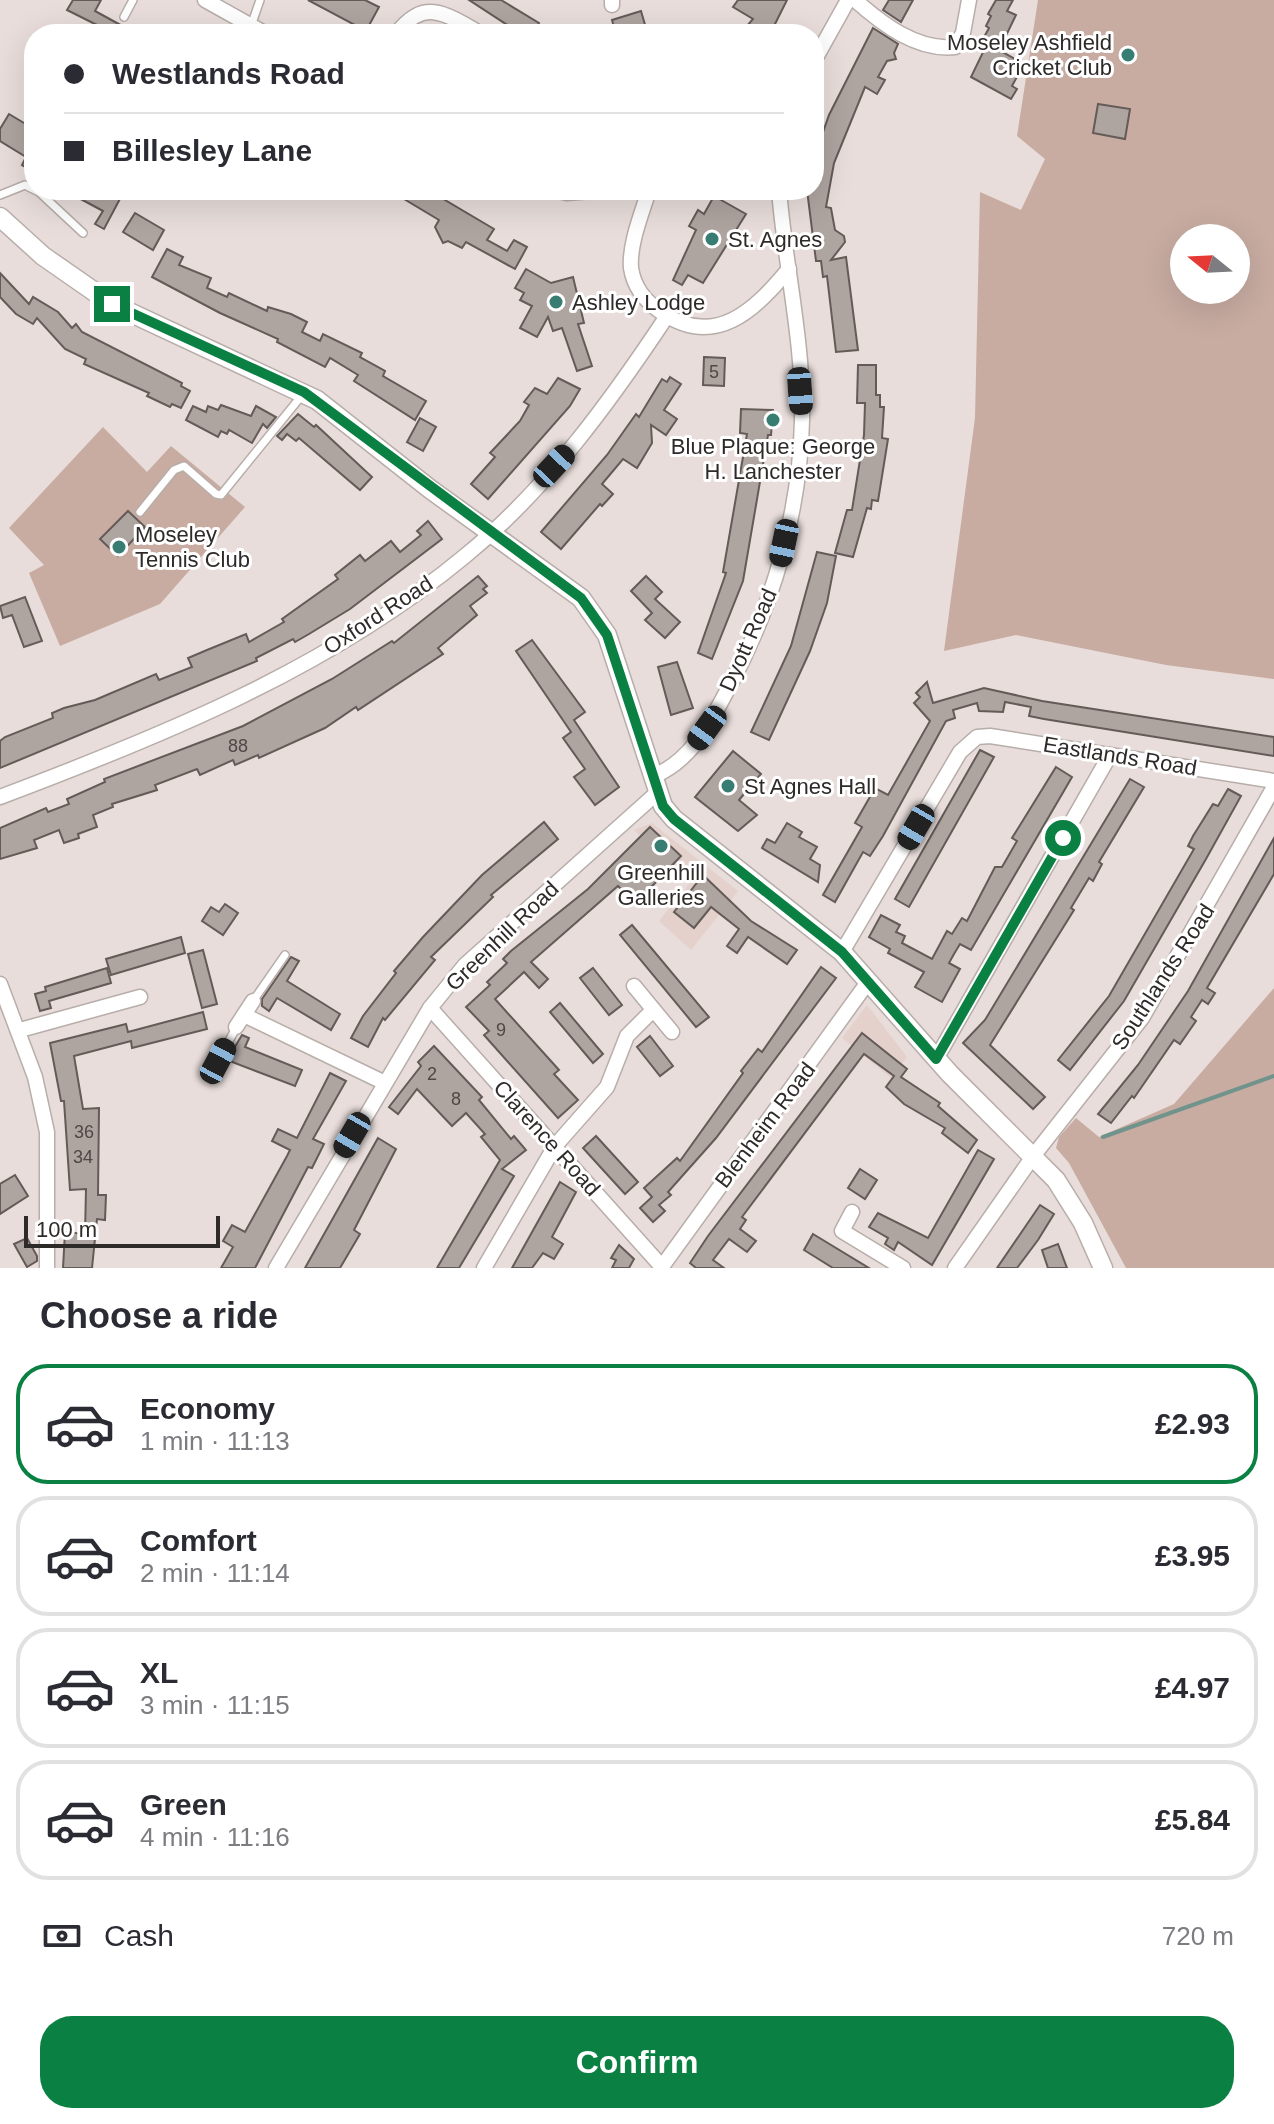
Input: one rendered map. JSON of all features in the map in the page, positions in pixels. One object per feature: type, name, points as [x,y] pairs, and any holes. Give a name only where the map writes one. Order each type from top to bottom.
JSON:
[{"type":"street","points":[[205,0],[225,5],[249,24]]},
{"type":"street","points":[[824,43],[848,0]]},
{"type":"street","points":[[855,0],[893,29],[940,49],[955,47],[963,33],[969,0]]},
{"type":"street","points":[[402,24],[412,7],[420,2],[435,2],[467,24]]},
{"type":"street","points":[[647,200],[631,264],[642,297],[667,316],[704,329],[723,326],[753,306],[789,269]]},
{"type":"street","name":"Dyott Road","points":[[655,784],[685,758],[707,728],[765,611],[780,564],[793,502],[802,420],[780,200]]},
{"type":"street","points":[[0,217],[43,256],[112,304],[304,392],[568,587],[591,610],[607,635],[663,806],[674,819],[842,952],[936,1059],[1034,1155],[1069,1200],[1103,1268]]},
{"type":"street","name":"Oxford Road","points":[[0,797],[165,734],[385,615],[466,556],[572,448],[667,316]]},
{"type":"street","name":"Eastlands Road","points":[[842,952],[968,744],[977,737],[990,736],[1274,781]]},
{"type":"street","points":[[936,1059],[1110,755]]},
{"type":"street","name":"Greenhill Road","points":[[276,1268],[383,1082],[430,1008],[465,965],[655,784]]},
{"type":"street","name":"Southlands Road","points":[[955,1268],[1034,1155],[1142,1018],[1274,787]]},
{"type":"street","name":"Blenheim Road","points":[[662,1268],[868,982]]},
{"type":"street","points":[[0,984],[20,1030],[47,1132],[47,1268]]},
{"type":"street","points":[[634,986],[672,1032]]},
{"type":"street","points":[[20,1030],[140,997]]},
{"type":"street","points":[[253,1001],[240,1021],[383,1082]]},
{"type":"street","name":"Clarence Road","points":[[430,1008],[662,1268]]},
{"type":"street","points":[[484,1268],[555,1146],[607,1087],[627,1036],[653,1010]]},
{"type":"street","points":[[852,1212],[842,1231],[903,1268]]},
{"type":"lane","points":[[124,17],[133,0]]},
{"type":"lane","points":[[252,24],[260,0]]},
{"type":"lane","points":[[0,195],[24,185]]},
{"type":"lane","points":[[48,200],[83,233]]},
{"type":"lane","points":[[140,512],[174,470],[184,466],[221,495],[304,392]]},
{"type":"lane","points":[[253,1001],[285,955]]},
{"type":"lane","points":[[218,1061],[240,1021]]},
{"type":"shaded area","points":[[1038,0],[1274,0],[1274,679],[1166,665],[1016,635],[944,651],[975,418],[980,192],[1021,210],[1045,159],[1017,136]]},
{"type":"shaded area","name":"Moseley Tennis Club","points":[[103,427],[147,472],[171,446],[245,507],[160,604],[60,646],[29,573],[44,565],[9,528]]},
{"type":"shaded area","points":[[652,823],[738,891],[691,950],[659,921],[690,883],[634,830]]},
{"type":"shaded area","points":[[1274,988],[1274,1268],[1126,1268],[1069,1163],[1056,1148],[1059,1137],[1076,1118],[1099,1137],[1174,1104]]},
{"type":"shaded area","points":[[867,1005],[907,1057],[891,1078],[842,1038]]},
{"type":"building","points":[[73,0],[101,0],[95,11],[119,24],[95,24],[67,10]]},
{"type":"building","points":[[308,0],[365,0],[379,7],[370,24],[353,24]]},
{"type":"building","points":[[469,0],[501,0],[539,23],[506,24]]},
{"type":"building","points":[[738,0],[787,0],[775,24],[749,24],[753,19],[733,7]]},
{"type":"building","points":[[889,0],[913,0],[901,22],[883,10]]},
{"type":"building","points":[[996,0],[1013,0],[1007,11],[1016,15],[999,50],[1024,64],[1012,86],[1017,89],[1011,99],[971,77],[988,42],[983,39],[989,28],[986,26],[991,16],[988,14]]},
{"type":"building","points":[[641,11],[645,24],[613,24],[612,20]]},
{"type":"building","points":[[873,28],[898,44],[894,53],[896,59],[887,61],[878,77],[885,80],[877,94],[865,87],[834,163],[826,207],[831,208],[835,230],[844,236],[845,242],[831,260],[846,257],[858,350],[836,352],[827,276],[823,277],[821,261],[816,261],[808,200],[824,200],[824,129]]},
{"type":"building","points":[[1098,104],[1130,109],[1125,139],[1093,133]]},
{"type":"building","points":[[9,114],[24,123],[24,156],[0,141],[0,129]]},
{"type":"building","points":[[83,200],[119,200],[104,229],[95,224],[103,211]]},
{"type":"building","points":[[406,200],[445,200],[494,229],[487,240],[507,251],[514,240],[527,247],[515,269],[466,242],[462,248],[448,241],[443,243],[435,227],[439,220]]},
{"type":"building","name":"St. Agnes","points":[[712,200],[721,200],[746,214],[703,283],[688,275],[682,285],[673,280],[696,230],[689,226],[698,210],[704,214]]},
{"type":"building","points":[[135,213],[164,230],[153,250],[123,232]]},
{"type":"building","points":[[167,249],[183,257],[179,265],[211,278],[207,288],[227,297],[229,293],[267,311],[268,307],[291,314],[307,322],[302,332],[320,341],[323,334],[362,353],[360,357],[385,371],[383,376],[426,401],[415,420],[354,381],[358,375],[330,358],[325,367],[277,342],[278,339],[152,277]]},
{"type":"building","name":"Ashley Lodge","points":[[526,269],[551,283],[573,277],[584,323],[578,324],[592,366],[577,371],[562,328],[553,331],[548,317],[537,337],[520,328],[532,306],[520,300],[524,293],[515,288]]},
{"type":"building","points":[[0,273],[29,304],[33,297],[58,312],[72,328],[76,324],[82,332],[182,383],[181,386],[190,391],[181,408],[172,404],[170,407],[147,396],[149,393],[84,364],[86,359],[65,349],[37,318],[33,324],[16,314],[0,297]]},
{"type":"building","points":[[704,357],[725,358],[724,386],[703,385]]},
{"type":"building","points":[[858,365],[876,365],[876,395],[880,395],[880,407],[884,407],[882,438],[888,439],[878,501],[872,500],[871,509],[867,508],[853,557],[835,553],[847,510],[852,510],[864,435],[865,403],[857,403]]},
{"type":"building","points":[[670,377],[681,384],[664,410],[677,419],[666,435],[651,425],[652,443],[637,468],[623,459],[602,484],[613,494],[602,506],[600,504],[561,549],[541,532],[607,455],[636,414],[639,417],[662,379],[667,382]]},
{"type":"building","points":[[558,378],[580,389],[570,406],[488,499],[471,484],[495,457],[490,453],[520,421],[529,405],[524,402],[535,388],[547,394]]},
{"type":"building","points":[[221,405],[251,416],[256,406],[276,417],[267,428],[263,424],[252,443],[229,430],[227,434],[221,431],[218,437],[186,420],[193,406],[206,412],[208,406],[218,410]]},
{"type":"building","points":[[741,409],[773,410],[771,435],[768,435],[743,581],[712,659],[698,653],[726,573],[723,572],[747,434],[740,433]]},
{"type":"building","points":[[298,414],[314,427],[316,425],[372,477],[360,490],[299,438],[296,441],[287,434],[282,440],[277,436]]},
{"type":"building","points":[[420,418],[436,427],[423,451],[407,442]]},
{"type":"building","points":[[128,511],[145,527],[118,556],[100,539]]},
{"type":"building","points":[[428,521],[442,539],[350,609],[309,634],[256,658],[257,661],[0,768],[0,741],[5,737],[53,718],[52,713],[64,708],[95,700],[156,674],[159,680],[192,667],[188,658],[246,634],[249,642],[284,622],[282,619],[338,579],[335,575],[360,555],[365,561],[391,541],[400,552],[421,535],[417,531]]},
{"type":"building","points":[[817,552],[836,556],[827,603],[810,651],[769,740],[751,732],[791,646]]},
{"type":"building","points":[[478,576],[487,586],[483,589],[487,593],[470,606],[477,615],[438,648],[443,654],[358,710],[356,707],[325,728],[259,758],[258,755],[235,765],[233,760],[200,775],[197,769],[155,785],[157,790],[112,804],[113,807],[93,815],[97,827],[78,834],[79,838],[64,843],[59,830],[34,840],[37,848],[0,859],[0,828],[46,808],[48,812],[69,804],[67,799],[105,782],[104,779],[243,726],[332,679],[392,641],[394,643]]},
{"type":"building","points":[[646,576],[662,592],[655,599],[680,622],[665,638],[645,620],[652,613],[631,591]]},
{"type":"building","points":[[25,597],[42,641],[24,647],[12,615],[3,618],[0,606]]},
{"type":"building","points":[[532,640],[585,712],[574,720],[619,787],[595,805],[574,777],[585,769],[563,738],[571,732],[516,651]]},
{"type":"building","points":[[677,662],[693,708],[671,715],[658,667]]},
{"type":"building","points":[[927,682],[933,703],[984,688],[1042,701],[1274,737],[1274,756],[1029,716],[1031,707],[1005,702],[1003,712],[979,711],[977,703],[953,710],[955,718],[946,721],[883,836],[870,856],[863,852],[835,902],[823,895],[862,827],[855,823],[875,788],[888,795],[930,721],[914,703],[920,697],[916,693]]},
{"type":"building","points":[[980,750],[994,757],[909,907],[895,899]]},
{"type":"building","name":"St Agnes Hall","points":[[733,751],[761,774],[739,800],[757,815],[738,831],[695,797]]},
{"type":"building","points":[[1056,767],[1072,777],[971,950],[960,944],[954,954],[949,963],[960,969],[942,1002],[915,987],[924,972],[888,953],[890,949],[869,937],[881,915],[900,925],[896,932],[905,936],[902,943],[932,959],[947,931],[952,934],[962,918],[967,921],[995,867],[1002,867],[1017,841],[1012,838]]},
{"type":"building","points":[[1130,779],[1144,787],[1099,862],[1102,864],[1093,881],[1089,878],[1071,908],[1074,910],[990,1045],[1045,1097],[1033,1109],[963,1043],[985,1020]]},
{"type":"building","points":[[1228,789],[1241,796],[1206,859],[1124,1001],[1070,1070],[1058,1060],[1109,996],[1194,849],[1188,846],[1193,836],[1213,804],[1218,806]]},
{"type":"building","points":[[544,822],[558,839],[491,895],[493,897],[431,957],[435,960],[385,1020],[383,1018],[368,1047],[351,1038],[363,1016],[396,973],[394,971],[423,937],[482,875]]},
{"type":"building","points":[[787,823],[802,832],[799,837],[817,847],[810,859],[820,865],[818,882],[762,848],[767,839],[775,843]]},
{"type":"building","points":[[650,827],[681,856],[635,904],[618,886],[531,962],[548,979],[539,988],[524,972],[495,999],[559,1070],[554,1074],[578,1100],[558,1118],[484,1035],[489,1031],[466,1007],[490,985],[487,982],[507,963],[503,959],[511,951],[588,889]]},
{"type":"building","points":[[1274,838],[1274,874],[1207,988],[1215,993],[1208,1004],[1202,1000],[1191,1017],[1196,1021],[1180,1044],[1174,1040],[1134,1098],[1132,1096],[1111,1123],[1098,1114],[1138,1065],[1188,991]]},
{"type":"building","points":[[703,875],[751,921],[797,950],[787,964],[748,937],[737,953],[727,946],[739,929],[711,907],[694,928],[674,912]]},
{"type":"building","points":[[225,904],[238,913],[223,935],[202,921],[211,907],[219,912]]},
{"type":"building","points":[[632,925],[709,1017],[696,1027],[620,935]]},
{"type":"building","points":[[181,937],[185,953],[111,975],[106,959]]},
{"type":"building","points":[[203,950],[217,1004],[202,1008],[188,954]]},
{"type":"building","points":[[291,957],[299,961],[287,981],[340,1014],[331,1030],[277,998],[269,1011],[262,1006],[262,999]]},
{"type":"building","points":[[821,967],[836,978],[716,1138],[668,1192],[671,1195],[659,1205],[665,1211],[653,1222],[640,1208],[652,1197],[644,1188],[677,1158],[680,1161],[743,1073],[741,1071],[758,1049],[762,1052]]},
{"type":"building","points":[[107,968],[111,983],[49,1001],[51,1008],[40,1011],[35,994],[46,991],[45,987]]},
{"type":"building","points":[[593,968],[622,1005],[609,1015],[580,978]]},
{"type":"building","points":[[560,1003],[603,1054],[593,1063],[550,1012]]},
{"type":"building","points":[[203,1012],[207,1029],[132,1048],[131,1041],[74,1056],[83,1109],[99,1108],[98,1195],[106,1195],[105,1220],[97,1219],[92,1268],[63,1268],[65,1232],[85,1234],[86,1189],[70,1190],[64,1101],[61,1101],[50,1043],[126,1024],[128,1032]]},
{"type":"building","points":[[862,1033],[907,1069],[901,1077],[940,1103],[938,1106],[977,1140],[968,1153],[942,1133],[945,1128],[904,1104],[886,1087],[894,1076],[864,1054],[742,1217],[746,1220],[740,1229],[756,1241],[747,1252],[729,1239],[713,1260],[724,1268],[696,1268],[690,1263],[708,1236]]},
{"type":"building","points":[[242,1035],[249,1038],[245,1047],[302,1070],[295,1086],[227,1060]]},
{"type":"building","points":[[650,1036],[673,1066],[660,1076],[637,1047]]},
{"type":"building","points":[[434,1046],[482,1097],[479,1100],[511,1139],[514,1136],[526,1150],[502,1169],[514,1176],[459,1268],[437,1268],[500,1160],[481,1137],[485,1134],[466,1113],[452,1126],[417,1089],[398,1114],[389,1107],[421,1066],[418,1062]]},
{"type":"building","points":[[330,1073],[346,1081],[313,1139],[324,1144],[312,1168],[308,1167],[255,1268],[221,1268],[233,1247],[223,1241],[232,1225],[245,1232],[290,1150],[272,1141],[278,1129],[297,1138]]},
{"type":"building","points":[[596,1136],[638,1182],[625,1194],[583,1148]]},
{"type":"building","points":[[378,1138],[396,1149],[354,1230],[360,1234],[340,1268],[305,1268]]},
{"type":"building","points":[[978,1150],[994,1159],[932,1265],[898,1242],[894,1250],[885,1244],[888,1238],[869,1227],[878,1213],[928,1238]]},
{"type":"building","points":[[860,1169],[877,1180],[865,1199],[848,1188]]},
{"type":"building","points":[[15,1175],[28,1196],[0,1214],[0,1184]]},
{"type":"building","points":[[560,1182],[576,1192],[552,1237],[563,1244],[554,1259],[543,1253],[532,1268],[512,1268]]},
{"type":"building","points":[[1040,1205],[1054,1214],[1038,1240],[1017,1268],[997,1268]]},
{"type":"building","points":[[813,1234],[869,1268],[833,1268],[804,1250]]},
{"type":"building","points":[[27,1238],[37,1261],[27,1267],[14,1244]]},
{"type":"building","points":[[1058,1244],[1067,1268],[1048,1268],[1042,1250]]},
{"type":"building","points":[[619,1245],[634,1259],[629,1268],[612,1268],[616,1260],[611,1258]]},
{"type":"waterway","points":[[1103,1137],[1274,1076]]},
{"type":"place","name":"Moseley Ashfield Cricket Club","points":[[1128,55]]},
{"type":"place","name":"St. Agnes","points":[[712,239]]},
{"type":"place","name":"Ashley Lodge","points":[[556,302]]},
{"type":"place","name":"Blue Plaque: George H. Lanchester","points":[[773,420]]},
{"type":"place","name":"Moseley Tennis Club","points":[[119,547]]},
{"type":"place","name":"St Agnes Hall","points":[[728,786]]},
{"type":"place","name":"Greenhill Galleries","points":[[661,846]]},
{"type":"route","points":[[112,304],[317,400],[430,489],[581,598],[607,635],[663,806],[674,819],[793,910],[842,952],[936,1059],[1063,838]]}]
